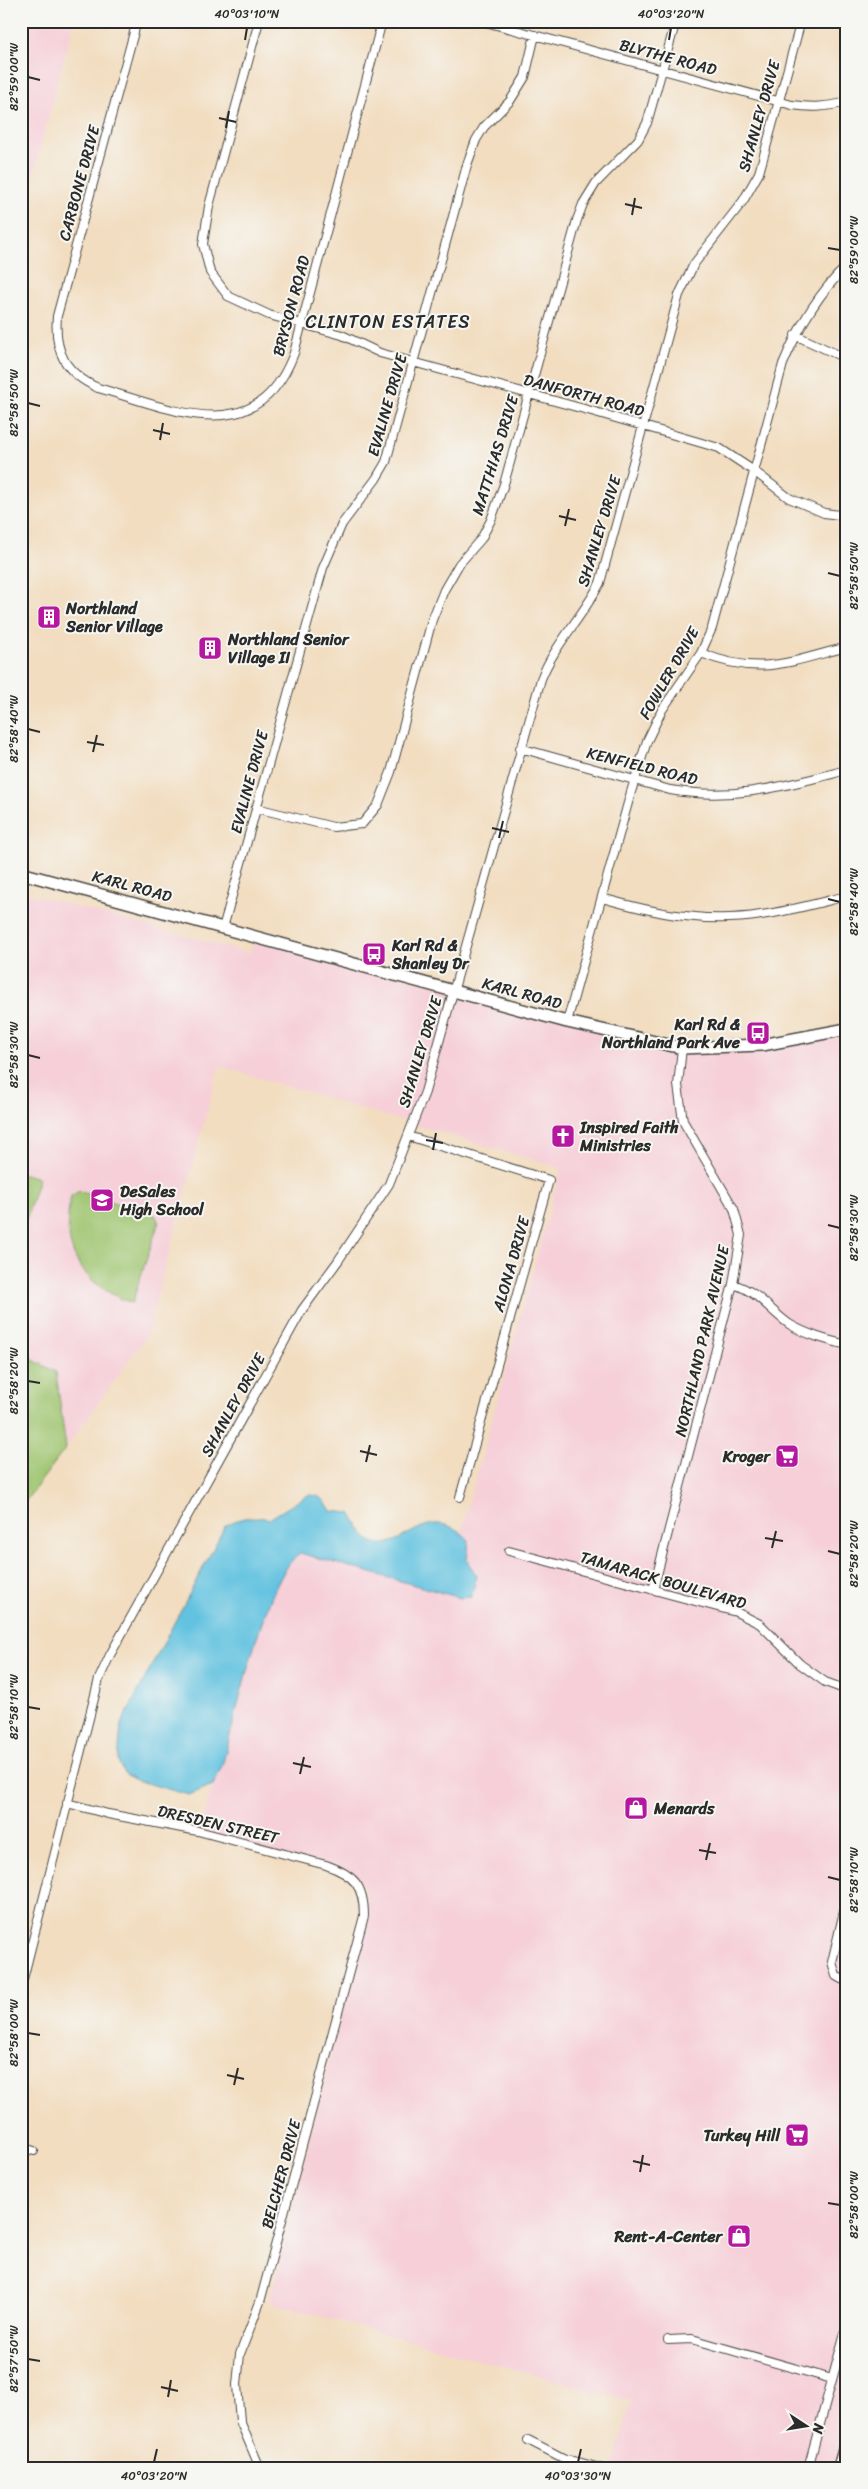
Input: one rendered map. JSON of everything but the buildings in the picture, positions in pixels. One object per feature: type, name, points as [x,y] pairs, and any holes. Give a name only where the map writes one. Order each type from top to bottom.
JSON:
[{"type":"main road","name":"KARL ROAD","points":[[21,872],[567,1022],[682,1048],[762,1045],[847,1029]]},
{"type":"main road","points":[[839,2468],[847,2440]]},
{"type":"street","name":"CARBONE DRIVE","points":[[59,353],[56,335],[57,316],[136,21]]},
{"type":"street","name":"DANFORTH ROAD","points":[[259,21],[209,206],[204,244],[210,272],[228,296],[269,315],[342,335],[380,353],[719,448],[754,471],[772,487],[803,505],[824,513],[847,516]]},
{"type":"street","name":"BRYSON ROAD","points":[[59,353],[72,371],[84,382],[98,388],[192,414],[220,416],[236,414],[255,406],[273,391],[285,375],[301,324],[382,21]]},
{"type":"street","name":"BLYTHE ROAD","points":[[482,21],[779,102],[811,108],[828,107],[847,102]]},
{"type":"street","name":"MATTHIAS DRIVE","points":[[256,808],[333,827],[362,824],[378,805],[390,772],[432,620],[449,581],[459,564],[481,539],[491,520],[504,484],[569,242],[583,204],[605,172],[638,140],[647,123],[676,21]]},
{"type":"street","name":"SHANLEY DRIVE","points":[[21,1988],[99,1679],[110,1655],[302,1310],[338,1261],[389,1184],[425,1092],[534,696],[547,664],[592,598],[600,583],[683,286],[694,264],[752,187],[763,160],[801,21]]},
{"type":"street","name":"EVALINE DRIVE","points":[[223,928],[323,568],[342,524],[376,479],[386,462],[467,165],[476,140],[484,127],[510,101],[518,90],[530,59],[535,35]]},
{"type":"street","name":"FOWLER DRIVE","points":[[567,1022],[634,780],[647,741],[662,710],[701,652],[717,612],[783,364],[795,335],[820,296],[847,266]]},
{"type":"street","points":[[795,335],[847,359]]},
{"type":"street","points":[[701,652],[738,666],[768,666],[847,647]]},
{"type":"street","name":"KENFIELD ROAD","points":[[520,748],[634,780],[695,794],[727,795],[765,790],[847,770]]},
{"type":"street","points":[[602,898],[647,911],[677,916],[722,918],[778,912],[847,896]]},
{"type":"street","name":"NORTHLAND PARK AVENUE","points":[[653,1590],[733,1284],[741,1235],[734,1209],[683,1121],[678,1085],[682,1048]]},
{"type":"street","name":"ALONA DRIVE","points":[[408,1136],[549,1180],[460,1497]]},
{"type":"street","points":[[733,1284],[746,1288],[765,1300],[789,1323],[817,1338],[847,1346]]},
{"type":"street","name":"TAMARACK BOULEVARD","points":[[509,1552],[736,1612],[760,1624],[800,1664],[825,1682],[847,1690]]},
{"type":"street","name":"DRESDEN STREET","points":[[67,1803],[117,1816],[198,1831],[326,1865],[343,1872],[358,1884]]},
{"type":"street","name":"BELCHER DRIVE","points":[[260,2468],[240,2421],[237,2384],[240,2354],[260,2302],[364,1916],[364,1900],[358,1884]]},
{"type":"street","points":[[847,1899],[832,1962],[836,1976],[847,1982]]},
{"type":"street","points":[[21,2147],[34,2151]]},
{"type":"street","points":[[808,2468],[847,2325]]},
{"type":"street","points":[[668,2340],[692,2338],[832,2379]]},
{"type":"street","points":[[528,2440],[563,2458],[600,2468]]},
{"type":"shaded area","points":[[21,21],[74,21],[21,221]]},
{"type":"shaded area","points":[[21,892],[250,953],[255,939],[682,1048],[847,1032],[847,2468],[613,2468],[631,2401],[269,2302],[368,1904],[362,1884],[346,1874],[199,1832],[213,1785],[222,1766],[263,1616],[274,1588],[294,1557],[300,1553],[309,1554],[461,1598],[477,1576],[467,1561],[469,1540],[461,1532],[561,1168],[219,1066],[147,1335],[21,1507]]},
{"type":"green space","points":[[21,1173],[39,1178],[21,1236]]},
{"type":"green space","points":[[79,1191],[155,1215],[159,1222],[132,1303],[100,1286],[78,1263],[68,1233],[68,1215],[71,1196]]},
{"type":"green space","points":[[21,1335],[33,1360],[56,1372],[66,1448],[21,1507]]},
{"type":"water","points":[[308,1495],[322,1499],[331,1511],[351,1513],[368,1539],[382,1544],[392,1542],[427,1525],[440,1524],[454,1528],[469,1540],[467,1561],[477,1576],[471,1597],[461,1598],[300,1553],[287,1567],[263,1619],[243,1685],[222,1766],[213,1785],[189,1795],[135,1780],[123,1772],[118,1761],[121,1724],[225,1526],[246,1518],[269,1519]]},
{"type":"place","name":"Northland Senior Village","points":[[49,617]]},
{"type":"place","name":"Northland Senior Village II","points":[[210,648]]},
{"type":"place","name":"Karl Rd & Shanley Dr","points":[[374,954]]},
{"type":"place","name":"Karl Rd & Northland Park Ave","points":[[758,1033]]},
{"type":"place","name":"Inspired Faith Ministries","points":[[563,1136]]},
{"type":"place","name":"DeSales High School","points":[[102,1200]]},
{"type":"place","name":"Kroger","points":[[787,1456]]},
{"type":"place","name":"Menards","points":[[636,1808]]},
{"type":"place","name":"Turkey Hill","points":[[797,2135]]},
{"type":"place","name":"Rent-A-Center","points":[[739,2236]]},
{"type":"district","name":"CLINTON ESTATES","points":[[388,322]]}]
